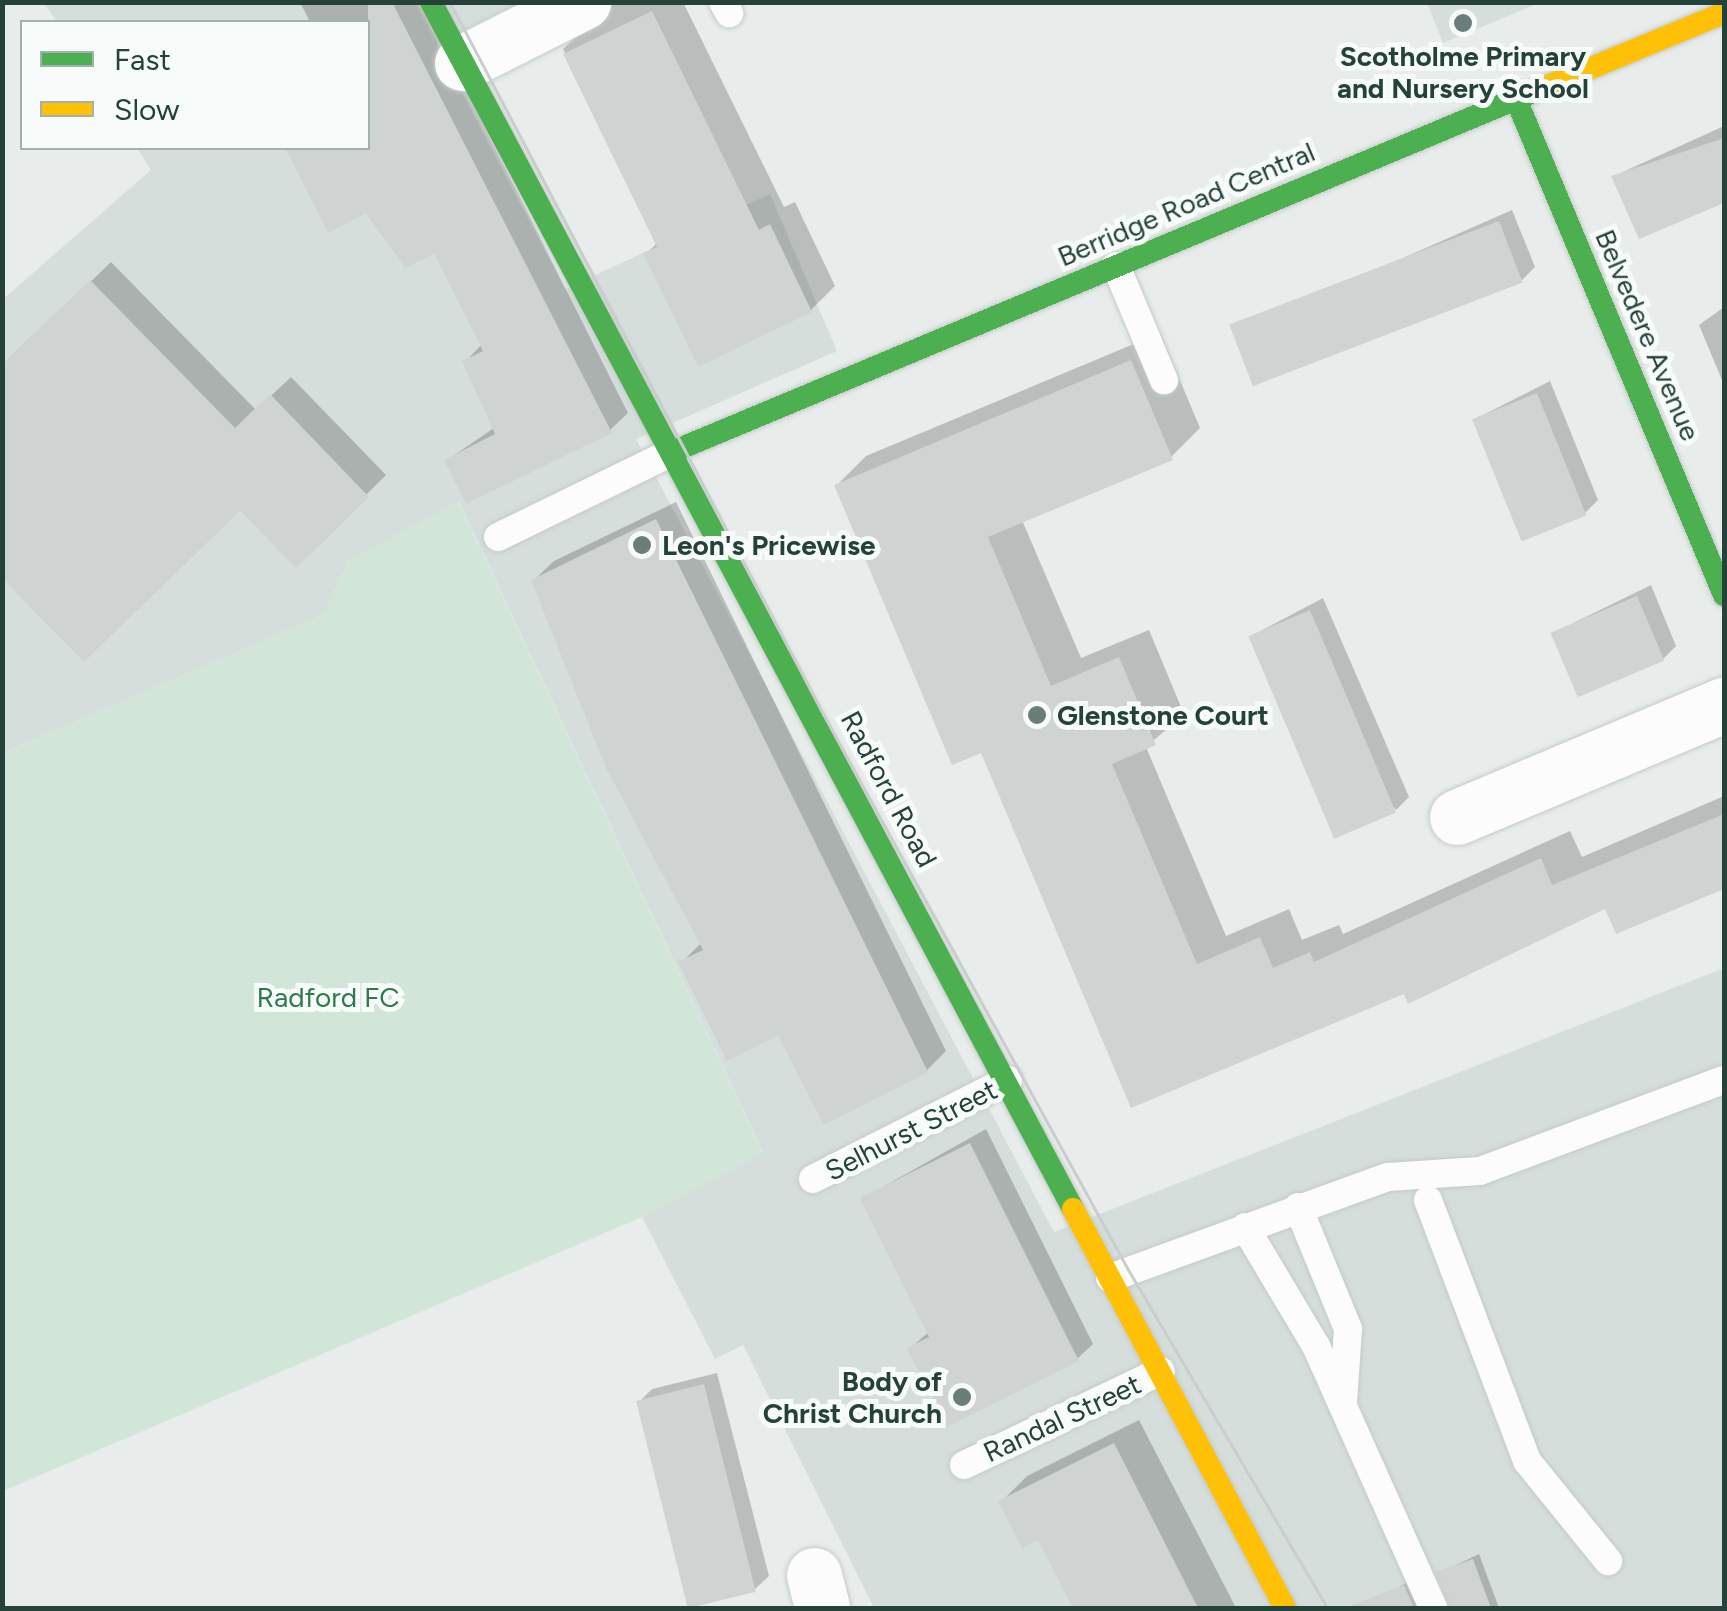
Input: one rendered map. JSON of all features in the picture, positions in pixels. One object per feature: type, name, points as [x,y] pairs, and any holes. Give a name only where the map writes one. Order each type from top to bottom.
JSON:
[{"type":"street","name":"Radford Road","points":[[431,2],[1008,1080],[1285,1608]]},
{"type":"street","points":[[462,63],[583,2]]},
{"type":"street","name":"Berridge Road Central","points":[[672,452],[1724,13]]},
{"type":"street","name":"Belvedere Avenue","points":[[1516,99],[1724,595]]},
{"type":"street","points":[[1458,818],[1724,705]]},
{"type":"lane","points":[[1116,266],[1164,380]]},
{"type":"lane","points":[[498,537],[672,452]]},
{"type":"lane","name":"Selhurst Street","points":[[813,1179],[1008,1080]]},
{"type":"lane","points":[[1110,1278],[1388,1177],[1480,1171],[1724,1080]]},
{"type":"lane","points":[[1428,1200],[1527,1461],[1608,1561]]},
{"type":"lane","points":[[1298,1207],[1348,1329],[1343,1408]]},
{"type":"lane","points":[[1244,1227],[1343,1408],[1434,1608]]},
{"type":"lane","name":"Randal Street","points":[[964,1464],[1161,1370]]},
{"type":"shaded area","points":[[44,3],[519,3],[437,44],[565,289],[770,194],[837,351],[636,439],[1054,1232],[1724,968],[1724,1608],[874,1608],[743,1345],[715,1359],[642,1217],[763,1152],[459,502],[349,561],[323,615],[3,753],[2,300],[151,170],[138,150],[370,150],[370,20],[56,20]]},
{"type":"shaded area","name":"Scotholme Primary and Nursery School","points":[[1427,3],[1539,3],[1443,43]]},
{"type":"green space","name":"Radford FC","points":[[458,501],[763,1153],[642,1217],[3,1491],[3,753],[323,615],[349,561]]},
{"type":"building","points":[[368,2],[392,2],[612,433],[466,504],[444,460],[495,434],[462,361],[483,351],[434,254],[405,268],[366,213],[328,233],[286,150],[370,150]]},
{"type":"building","points":[[652,11],[759,230],[770,224],[812,312],[698,367],[643,253],[657,247],[563,54]]},
{"type":"building","points":[[1724,138],[1724,203],[1639,239],[1611,176]]},
{"type":"building","points":[[1499,221],[1523,283],[1253,386],[1229,325]]},
{"type":"building","points":[[90,280],[235,428],[270,394],[369,497],[296,568],[240,511],[84,662],[2,578],[2,364]]},
{"type":"building","name":"Glenstone Court","points":[[1131,360],[1173,460],[988,537],[1051,686],[1119,657],[1156,745],[1112,764],[1197,964],[1260,937],[1273,968],[1310,952],[1314,962],[1541,858],[1552,885],[1724,814],[1724,889],[1616,934],[1605,909],[1408,1004],[1404,994],[1131,1108],[981,753],[952,765],[834,485]]},
{"type":"building","points":[[1537,393],[1586,515],[1522,542],[1472,419]]},
{"type":"building","points":[[656,519],[928,1072],[824,1125],[778,1035],[727,1061],[678,962],[703,950],[606,768],[531,580]]},
{"type":"building","points":[[1637,596],[1664,660],[1578,697],[1550,633]]},
{"type":"building","points":[[1310,610],[1396,813],[1334,839],[1248,636]]},
{"type":"building","points":[[970,1143],[1079,1361],[947,1427],[907,1348],[929,1337],[860,1198]]},
{"type":"building","points":[[704,1384],[756,1592],[688,1608],[636,1401]]},
{"type":"building","points":[[1114,1443],[1198,1608],[1073,1608],[1038,1540],[1022,1548],[998,1501]]},
{"type":"building","points":[[1473,1559],[1491,1608],[1450,1608],[1436,1572]]},
{"type":"building","points":[[1404,1585],[1414,1608],[1353,1608],[1352,1605]]},
{"type":"tram line","points":[[450,2],[824,715],[1128,1269],[1328,1608]]},
{"type":"traffic: fast","points":[[431,2],[1073,1209]]},
{"type":"traffic: fast","points":[[672,452],[1538,90]]},
{"type":"traffic: fast","points":[[1516,99],[1724,595]]},
{"type":"traffic: slow","points":[[1538,90],[1724,13]]},
{"type":"traffic: slow","points":[[1073,1209],[1285,1608]]},
{"type":"place","name":"Scotholme Primary and Nursery School","points":[[1463,23]]},
{"type":"place","name":"Leon's Pricewise","points":[[642,545]]},
{"type":"place","name":"Glenstone Court","points":[[1037,715]]},
{"type":"place","name":"Body of Christ Church","points":[[962,1397]]}]
